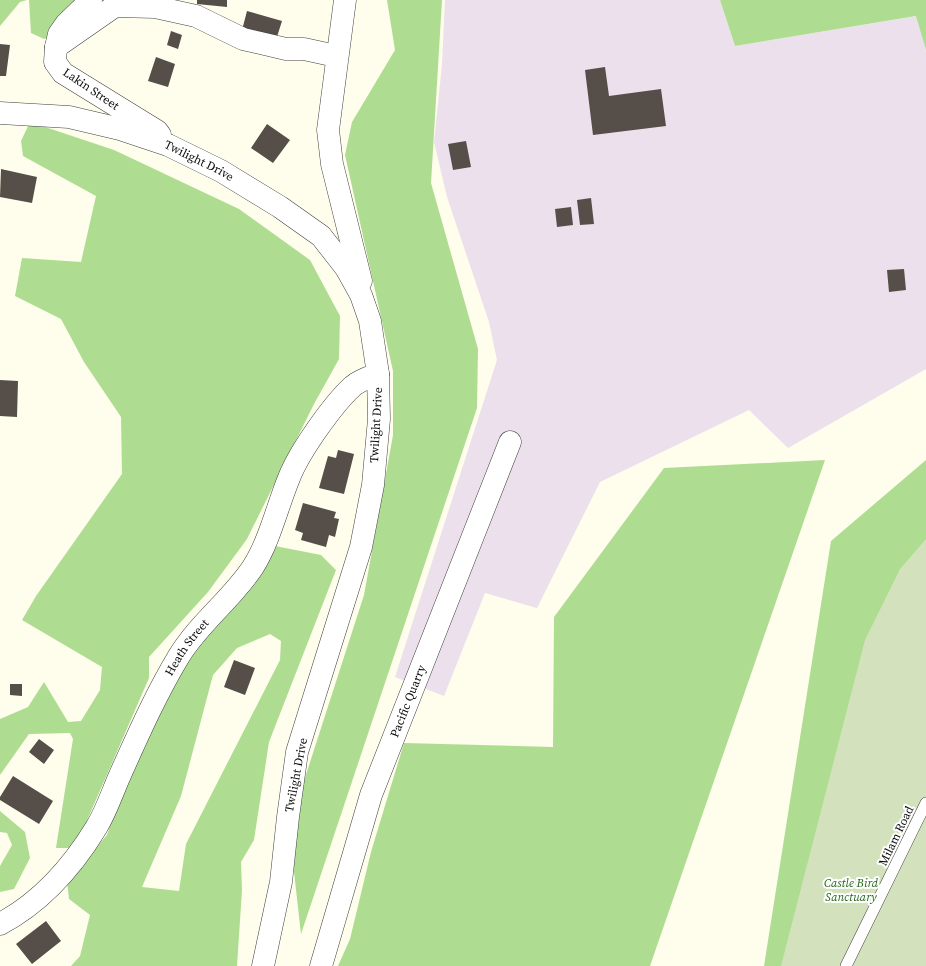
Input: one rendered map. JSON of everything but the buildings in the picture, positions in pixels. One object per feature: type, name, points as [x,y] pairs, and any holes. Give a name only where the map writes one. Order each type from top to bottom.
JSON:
[{"type":"street","name":"Lakin Street","points":[[91,0],[66,24],[59,34],[55,62],[63,73],[157,131],[168,145]]},
{"type":"street","points":[[345,0],[336,56],[328,130],[331,158],[370,321]]},
{"type":"street","points":[[56,47],[116,6],[155,7],[196,16],[243,39],[286,49],[304,49],[336,56]]},
{"type":"street","name":"Twilight Drive","points":[[0,113],[69,117],[120,129],[168,145],[228,175],[280,207],[321,236],[346,268],[361,295],[370,321],[378,374],[379,419],[371,493],[361,547],[297,752],[281,882],[263,966]]},
{"type":"street","name":"Heath Street","points":[[0,924],[14,917],[39,898],[72,862],[96,827],[158,693],[180,654],[197,631],[253,566],[290,475],[309,442],[337,403],[354,385],[378,374]]},
{"type":"street","name":"Pacific Quarry","points":[[321,966],[371,794],[510,442]]},
{"type":"lane","name":"Milam Road","points":[[846,966],[926,803]]},
{"type":"shaded area","points":[[445,0],[720,0],[735,46],[917,16],[926,50],[926,369],[788,448],[749,410],[600,482],[537,608],[485,593],[444,696],[395,677],[497,360],[489,322],[447,197],[434,142],[442,64]]},
{"type":"green space","points":[[0,0],[27,0],[20,2],[0,26]]},
{"type":"green space","points":[[29,0],[88,0],[58,33],[44,39],[31,33]]},
{"type":"green space","points":[[387,0],[442,0],[431,183],[478,349],[477,408],[301,934],[293,863],[302,787],[364,595],[393,435],[393,371],[345,155],[352,122],[395,50]]},
{"type":"green space","points":[[720,0],[926,0],[926,50],[916,16],[735,46]]},
{"type":"green space","points":[[30,122],[114,150],[239,209],[310,260],[340,316],[339,359],[314,404],[247,539],[208,592],[149,657],[149,678],[75,848],[56,848],[73,739],[70,733],[29,734],[0,775],[0,719],[28,707],[44,682],[68,722],[81,721],[100,690],[102,667],[22,620],[36,596],[122,474],[121,417],[84,362],[61,319],[15,296],[22,258],[81,262],[96,196],[23,156],[21,141]]},
{"type":"green space","points":[[825,460],[650,966],[338,966],[350,939],[371,852],[404,743],[553,747],[554,617],[664,468]]},
{"type":"green space","name":"Castle Bird Sanctuary","points":[[926,460],[926,966],[764,966],[831,541]]},
{"type":"green space","name":"Castle Bird Sanctuary","points":[[926,539],[926,966],[781,966],[865,640],[900,569]]},
{"type":"green space","points":[[275,546],[321,555],[336,570],[269,742],[254,840],[241,862],[242,890],[237,966],[71,966],[80,956],[90,915],[69,899],[67,881],[107,835],[139,739],[166,690]],"holes":[[[270,634],[281,641],[280,660],[186,844],[179,891],[142,887],[181,796],[213,675],[237,648]]]},
{"type":"green space","points":[[0,811],[25,832],[30,858],[14,889],[0,892],[0,866],[12,845],[7,833],[0,832]]}]
